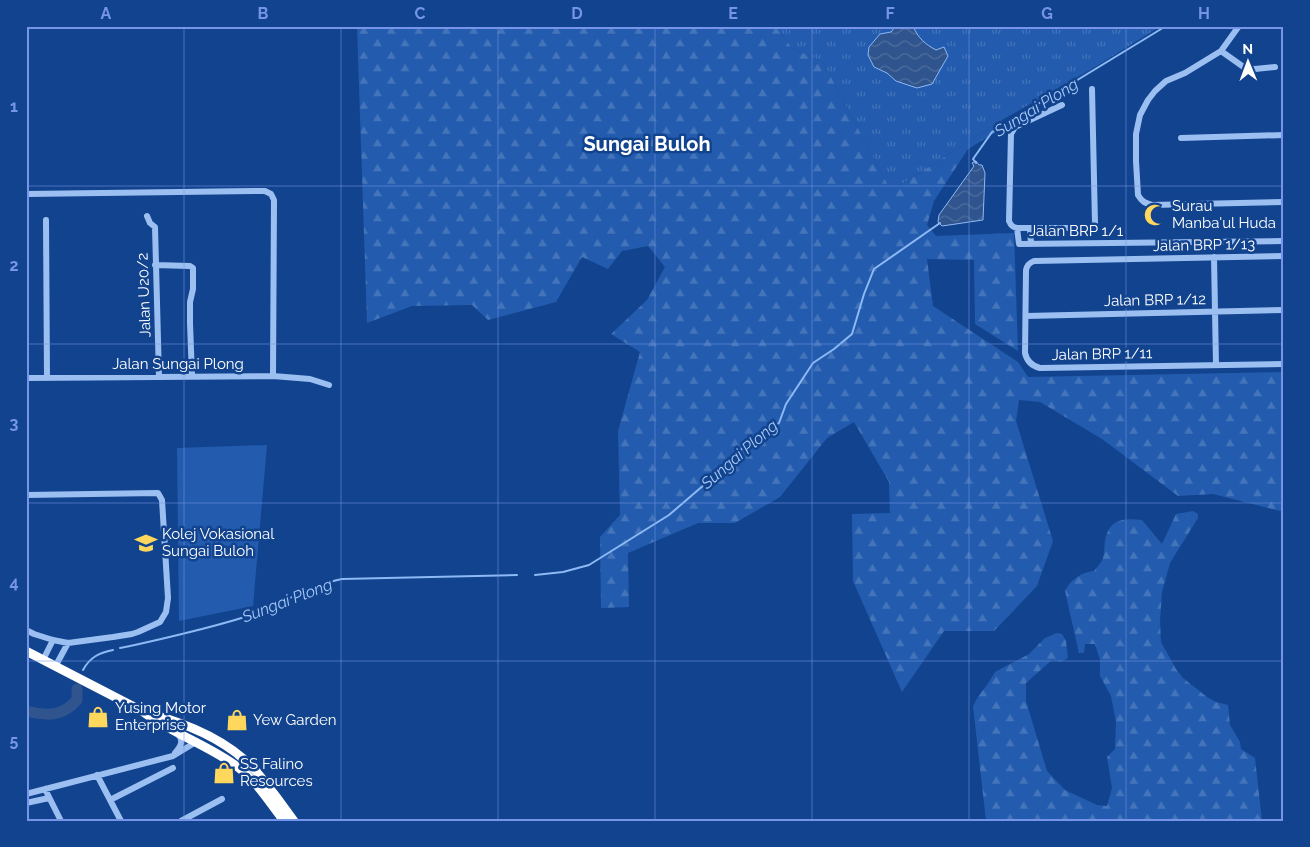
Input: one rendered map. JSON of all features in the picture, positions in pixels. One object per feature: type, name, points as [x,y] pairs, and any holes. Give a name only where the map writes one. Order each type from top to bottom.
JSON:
[{"type":"highway","points":[[26,652],[142,712],[155,721],[226,759],[243,772],[266,796],[284,821]]},
{"type":"highway","points":[[142,712],[168,718],[226,745],[254,770],[294,821]]},
{"type":"highway","points":[[168,718],[172,722],[191,731],[195,736],[196,742]]},
{"type":"highway","points":[[196,742],[206,740],[217,745],[254,770]]},
{"type":"street","points":[[1238,26],[1221,51],[1166,81],[1148,100],[1140,116],[1136,134],[1138,195],[1145,203],[1152,205],[1284,202]]},
{"type":"street","points":[[1221,51],[1245,68],[1276,67]]},
{"type":"street","points":[[1062,105],[1012,130],[1009,221],[1010,225],[1017,228],[1089,228],[1094,226],[1092,89]]},
{"type":"street","points":[[1181,138],[1284,135]]},
{"type":"street","points":[[26,194],[254,191],[265,191],[271,194],[274,200],[273,376]]},
{"type":"street","name":"Jalan U20/2","points":[[147,216],[150,223],[155,227],[159,377]]},
{"type":"street","points":[[46,220],[47,378]]},
{"type":"street","name":"Jalan BRP 1/1","points":[[1017,228],[1019,244],[1284,241]]},
{"type":"street","points":[[1030,228],[1031,244]]},
{"type":"street","name":"Jalan BRP 1/13","points":[[1034,261],[1284,256]]},
{"type":"street","points":[[1214,257],[1216,365]]},
{"type":"street","name":"Jalan BRP 1/11","points":[[1034,261],[1027,266],[1026,270],[1026,353],[1027,360],[1034,366],[1040,368],[1284,364]]},
{"type":"street","points":[[155,265],[190,266],[193,268],[193,289],[190,302],[192,376]]},
{"type":"street","name":"Jalan BRP 1/12","points":[[1026,316],[1284,310]]},
{"type":"street","name":"Jalan Sungai Plong","points":[[26,378],[273,376],[310,379],[329,384]]},
{"type":"street","points":[[26,496],[158,493],[162,500],[168,598],[166,612],[160,622],[138,632],[68,643],[53,640],[26,630]]},
{"type":"street","points":[[44,660],[53,640]]},
{"type":"street","points":[[56,667],[68,643]]},
{"type":"street","points":[[173,756],[180,748],[181,743],[181,738],[175,731]]},
{"type":"street","points":[[26,794],[173,756],[196,742]]},
{"type":"street","points":[[110,800],[173,768]]},
{"type":"street","points":[[97,775],[121,821]]},
{"type":"street","points":[[45,789],[61,821]]},
{"type":"street","points":[[26,804],[49,798]]},
{"type":"street","points":[[181,821],[222,799]]},
{"type":"green space","points":[[357,26],[775,26],[792,48],[823,62],[891,191],[1002,120],[1003,128],[968,149],[934,201],[927,225],[936,236],[1014,233],[1018,351],[975,324],[974,260],[927,259],[933,306],[1018,362],[1028,377],[1284,372],[1284,512],[1213,494],[1178,496],[1102,439],[1040,402],[1019,400],[1016,421],[1053,541],[1037,586],[994,631],[944,631],[902,692],[853,581],[852,514],[890,513],[889,482],[854,422],[827,438],[780,497],[735,523],[698,523],[628,553],[629,607],[601,608],[600,537],[620,515],[618,431],[640,352],[611,334],[647,300],[665,267],[648,246],[622,251],[608,269],[582,257],[556,302],[488,320],[472,305],[412,306],[367,323]]},
{"type":"green space","points":[[775,26],[1161,26],[1095,67],[1002,120],[891,191],[823,62],[792,48]]},
{"type":"green space","points":[[267,445],[253,606],[179,621],[177,448]]},
{"type":"green space","points":[[1193,511],[1198,514],[1198,518],[1170,563],[1162,592],[1161,642],[1183,678],[1207,697],[1228,705],[1230,725],[1240,742],[1241,749],[1255,758],[1262,821],[986,821],[973,706],[995,672],[1029,654],[1045,638],[1057,633],[1062,634],[1066,641],[1068,658],[1061,662],[1052,660],[1026,683],[1026,701],[1047,771],[1065,790],[1097,805],[1107,806],[1112,788],[1107,757],[1115,749],[1116,722],[1111,696],[1100,676],[1100,660],[1095,644],[1085,644],[1084,653],[1079,653],[1065,591],[1073,580],[1085,573],[1094,571],[1101,563],[1104,556],[1107,534],[1113,524],[1129,519],[1142,520],[1162,544],[1176,514]]},
{"type":"water","points":[[896,26],[913,26],[922,40],[928,45],[936,50],[944,47],[948,56],[932,84],[917,88],[896,81],[887,73],[874,67],[868,55],[869,47],[880,34],[891,32]]},
{"type":"water","points":[[976,161],[979,165],[982,165],[985,173],[983,220],[942,226],[938,222],[939,215],[974,166],[972,163]]},
{"type":"waterway","name":"Sungai Plong","points":[[976,163],[973,159],[992,132],[1166,26]]},
{"type":"waterway","name":"Sungai Plong","points":[[535,575],[563,572],[589,565],[669,515],[719,472],[755,437],[779,423],[786,404],[813,363],[852,334],[874,269],[940,223]]},
{"type":"waterway","name":"Sungai Plong","points":[[120,648],[239,619],[319,585],[342,579],[517,575]]},
{"type":"waterway","name":"Sungai Plong","points":[[83,670],[95,656],[113,650]]},
{"type":"waterway","name":"Sungai Plong","points":[[26,711],[54,714],[66,710],[77,700],[77,689]]},
{"type":"place","name":"Surau Manba'ul Huda","points":[[1155,215]]},
{"type":"place","name":"Kolej Vokasional Sungai Buloh","points":[[146,543]]},
{"type":"place","name":"Yusing Motor Enterprise","points":[[98,717]]},
{"type":"place","name":"Yew Garden","points":[[237,720]]},
{"type":"place","name":"SS Falino Resources","points":[[224,773]]},
{"type":"district","name":"Sungai Buloh","points":[[647,144]]}]
